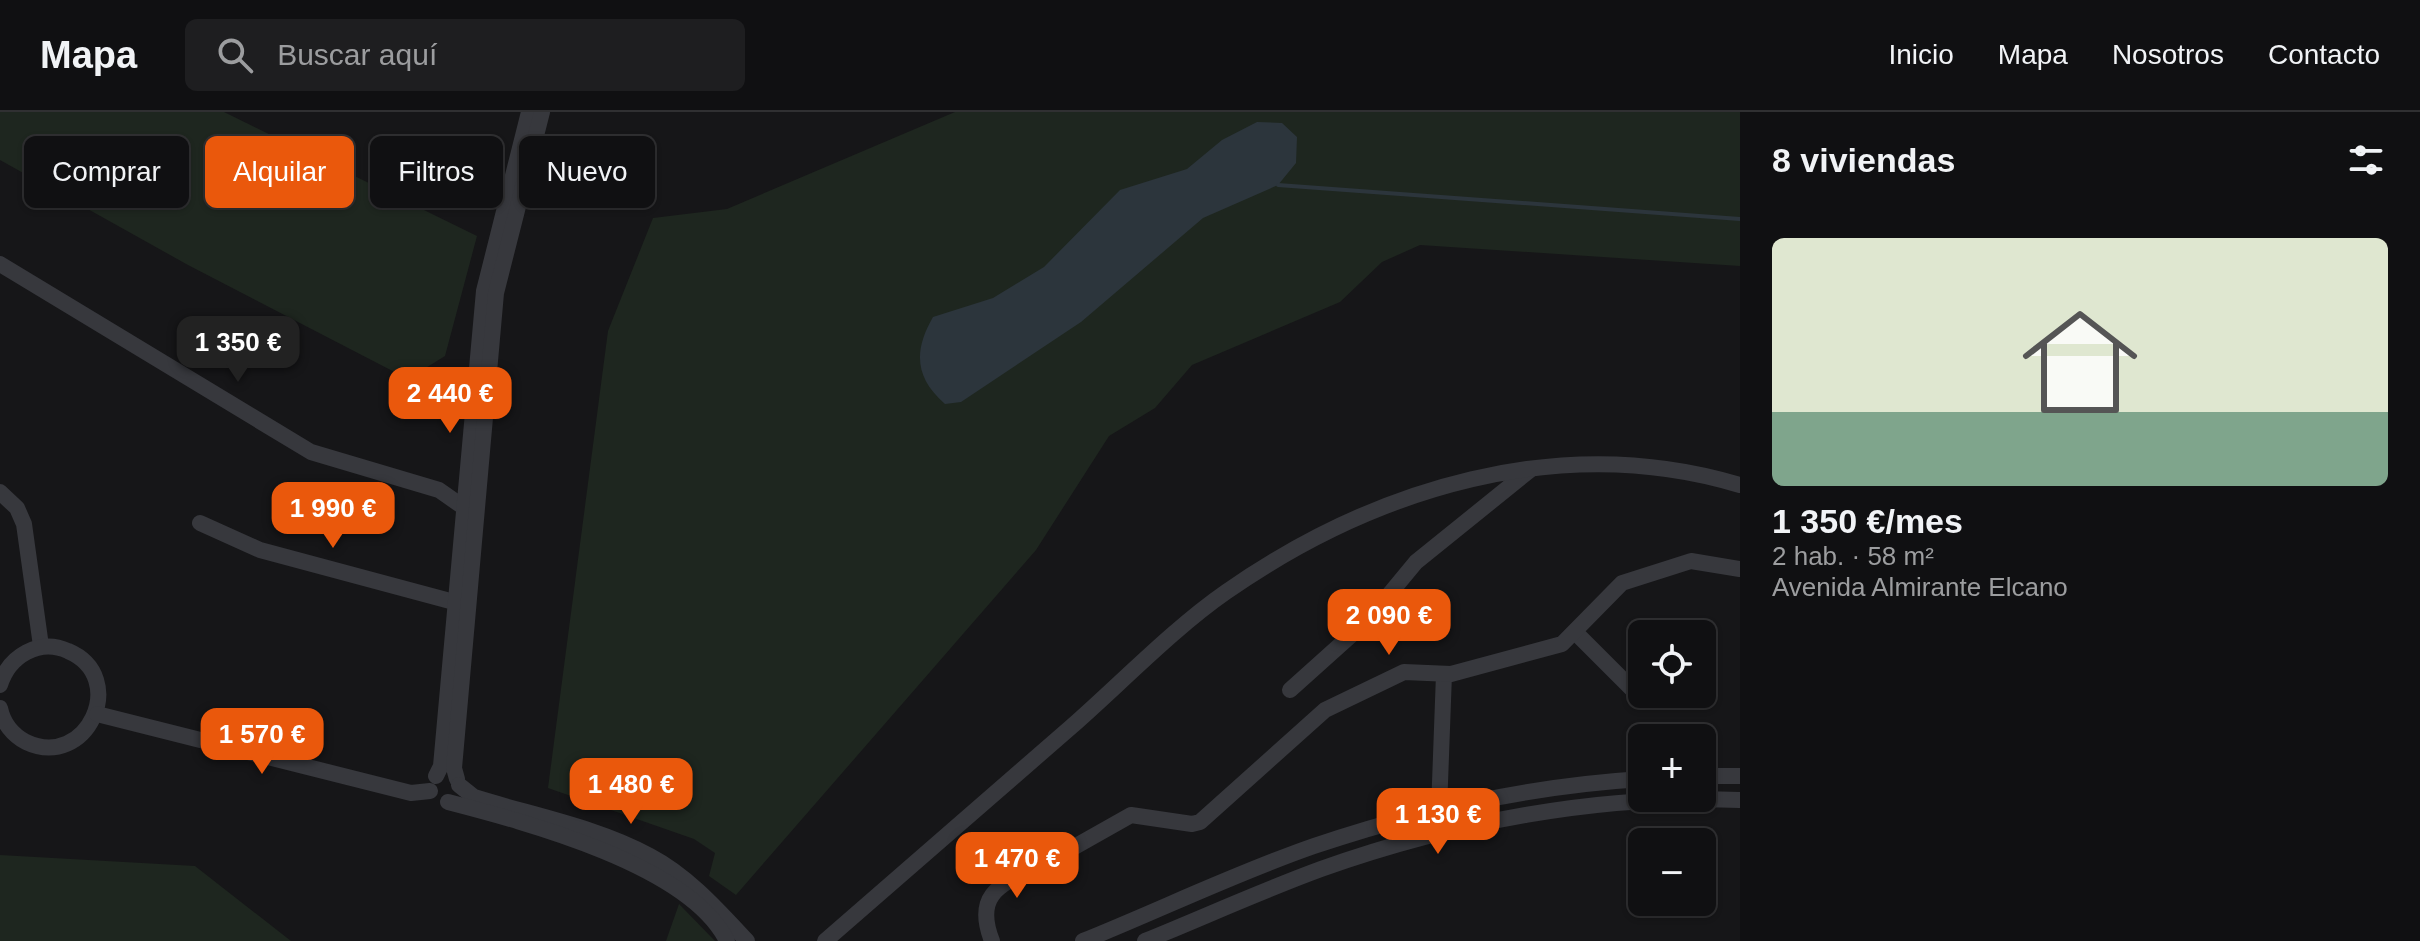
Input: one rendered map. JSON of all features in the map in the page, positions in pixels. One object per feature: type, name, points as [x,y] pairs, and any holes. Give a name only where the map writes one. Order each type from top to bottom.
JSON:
[{"type":"street","points":[[448,802],[457,796],[458,782],[454,768],[462,605],[484,291],[529,112]]},
{"type":"street","points":[[470,511],[496,293],[542,112]]},
{"type":"street","points":[[0,264],[311,452],[439,490],[470,511]]},
{"type":"street","points":[[825,941],[1224,593],[1321,533],[1414,493],[1477,477],[1532,469],[1626,466],[1710,476],[1740,485]]},
{"type":"street","points":[[1290,690],[1368,620],[1416,562],[1532,469]]},
{"type":"street","points":[[1477,477],[1482,508]]},
{"type":"street","points":[[0,492],[17,508],[24,524],[41,646]]},
{"type":"street","points":[[200,523],[260,550],[462,605]]},
{"type":"street","points":[[1069,850],[1131,815],[1192,824],[1200,822],[1325,710],[1404,672],[1444,674],[1562,644],[1622,583],[1691,561],[1702,560],[1740,569]]},
{"type":"street","points":[[462,605],[441,766],[433,784],[437,801],[448,802],[646,868],[695,904],[727,941]]},
{"type":"street","points":[[1575,632],[1628,685]]},
{"type":"street","points":[[0,685],[14,661],[41,646],[66,649],[90,668],[97,682],[97,714],[79,738],[49,748],[4,732],[0,708]]},
{"type":"street","points":[[1444,674],[1439,810],[1445,833]]},
{"type":"street","points":[[97,714],[411,793],[433,784],[446,774],[474,797],[626,845],[652,857],[703,895],[747,941]]},
{"type":"street","points":[[1716,776],[1740,776]]},
{"type":"street","points":[[1083,941],[1314,847],[1439,810],[1584,783],[1628,780]]},
{"type":"street","points":[[1716,800],[1740,800]]},
{"type":"street","points":[[1145,941],[1322,869],[1445,833],[1587,806],[1628,803]]},
{"type":"street","points":[[992,941],[985,923],[989,897],[997,888],[1044,863]]},
{"type":"shaded area","points":[[0,112],[224,112],[273,136],[205,136],[205,208],[354,208],[354,176],[370,184],[370,208],[420,208],[477,236],[445,356],[408,379],[188,265],[86,208],[189,208],[189,136],[24,136],[24,173],[0,160]]},
{"type":"shaded area","points":[[955,112],[1740,112],[1740,266],[1420,245],[1382,262],[1340,302],[1192,365],[1155,408],[1109,436],[1036,550],[736,895],[709,876],[715,853],[694,839],[548,788],[608,331],[653,218],[727,209]]},
{"type":"shaded area","points":[[1257,122],[1282,123],[1297,137],[1296,163],[1278,185],[1203,218],[1081,322],[961,402],[945,404],[935,394],[927,384],[920,363],[922,341],[933,317],[993,298],[1044,267],[1120,190],[1187,169],[1222,140]]},
{"type":"shaded area","points":[[0,855],[195,866],[291,941],[0,941]]},
{"type":"shaded area","points":[[679,904],[715,941],[666,941]]},
{"type":"waterway","points":[[1278,185],[1740,219]]},
{"type":"tunnel","points":[[1044,863],[1069,850]]}]
